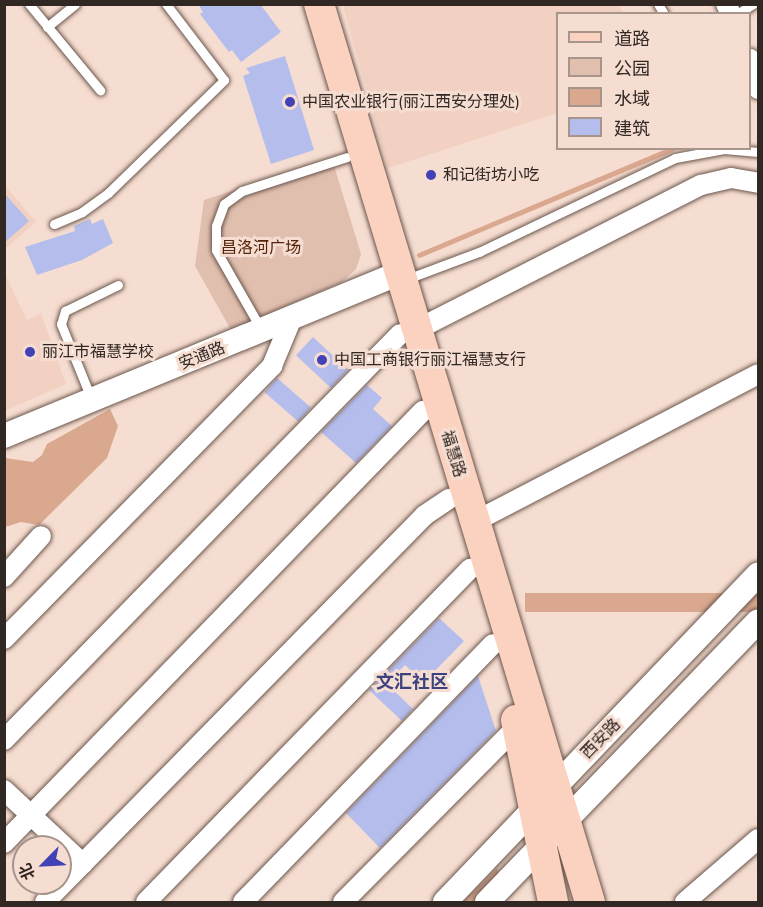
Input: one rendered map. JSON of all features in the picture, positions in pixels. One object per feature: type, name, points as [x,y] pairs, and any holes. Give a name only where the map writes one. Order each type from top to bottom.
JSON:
[{"type":"main road","name":"福慧路","points":[[302,4],[347,157],[394,278]]},
{"type":"main road","name":"福慧路","points":[[319,4],[408,332],[423,411],[518,727],[540,848],[553,903]]},
{"type":"main road","name":"福慧路","points":[[408,332],[474,522],[591,903]]},
{"type":"street","points":[[751,62],[759,89]]},
{"type":"street","points":[[4,740],[408,332],[701,185],[731,178],[759,183]]},
{"type":"street","name":"安通路","points":[[4,436],[394,278]]},
{"type":"street","points":[[4,639],[272,366],[292,318]]},
{"type":"street","points":[[474,522],[759,374]]},
{"type":"street","points":[[4,843],[423,411]]},
{"type":"street","points":[[45,903],[425,514],[449,499]]},
{"type":"street","points":[[4,577],[41,536]]},
{"type":"street","points":[[146,903],[470,569]]},
{"type":"street","name":"西安路","points":[[445,903],[759,575]]},
{"type":"street","name":"西安路","points":[[487,903],[759,621]]},
{"type":"street","points":[[243,903],[493,644]]},
{"type":"street","points":[[343,903],[518,727]]},
{"type":"street","points":[[4,790],[83,864]]},
{"type":"street","points":[[685,903],[759,839]]},
{"type":"lane","points":[[29,4],[100,90]]},
{"type":"lane","points":[[47,27],[75,4]]},
{"type":"lane","points":[[54,224],[82,212],[108,193],[224,80],[166,4]]},
{"type":"lane","points":[[730,11],[753,4]]},
{"type":"lane","points":[[394,278],[479,252],[675,158],[719,150]]},
{"type":"lane","points":[[736,150],[759,152]]},
{"type":"lane","points":[[262,331],[216,250],[216,226],[224,204],[242,191],[347,157]]},
{"type":"lane","points":[[92,400],[61,324],[65,311],[118,285]]},
{"type":"shaded area","points":[[618,4],[623,12],[556,12],[556,113],[388,168],[343,5]]},
{"type":"shaded area","points":[[4,184],[36,222],[5,249],[4,249]]},
{"type":"shaded area","name":"丽江市福慧学校","points":[[4,272],[27,320],[41,313],[66,384],[5,411]]},
{"type":"green space","name":"昌洛河广场","points":[[332,159],[361,254],[356,269],[342,282],[231,330],[195,266],[204,200]]},
{"type":"water","points":[[110,409],[118,426],[107,458],[39,525],[21,522],[5,527],[5,458],[33,462],[42,455],[47,444]]},
{"type":"water","points":[[525,593],[758,593],[758,612],[525,612]]},
{"type":"water","points":[[497,868],[500,879],[477,902],[463,902]]},
{"type":"building","points":[[198,4],[260,4],[281,32],[241,62],[232,50],[229,52],[200,14],[203,12]]},
{"type":"building","points":[[285,56],[314,150],[271,164],[243,76],[250,73],[246,68]]},
{"type":"building","points":[[4,193],[29,221],[4,243]]},
{"type":"building","points":[[90,219],[92,224],[103,219],[113,243],[82,260],[37,275],[25,247],[75,231],[74,226]]},
{"type":"building","points":[[313,337],[348,370],[331,388],[296,355]]},
{"type":"building","points":[[277,378],[311,408],[298,422],[265,392]]},
{"type":"building","points":[[367,385],[382,398],[373,409],[392,426],[356,463],[321,432]]},
{"type":"building","points":[[439,618],[464,641],[424,682],[405,665],[387,684],[413,709],[402,721],[369,690]]},
{"type":"building","points":[[478,676],[496,731],[380,848],[346,813]]},
{"type":"waterway","points":[[419,255],[668,150]]},
{"type":"place","name":"中国农业银行(丽江西安分理处)","points":[[290,102]]},
{"type":"place","name":"和记街坊小吃","points":[[431,175]]},
{"type":"place","name":"丽江市福慧学校","points":[[30,352]]},
{"type":"place","name":"中国工商银行丽江福慧支行","points":[[322,360]]},
{"type":"district","name":"文汇社区","points":[[412,682]]}]
